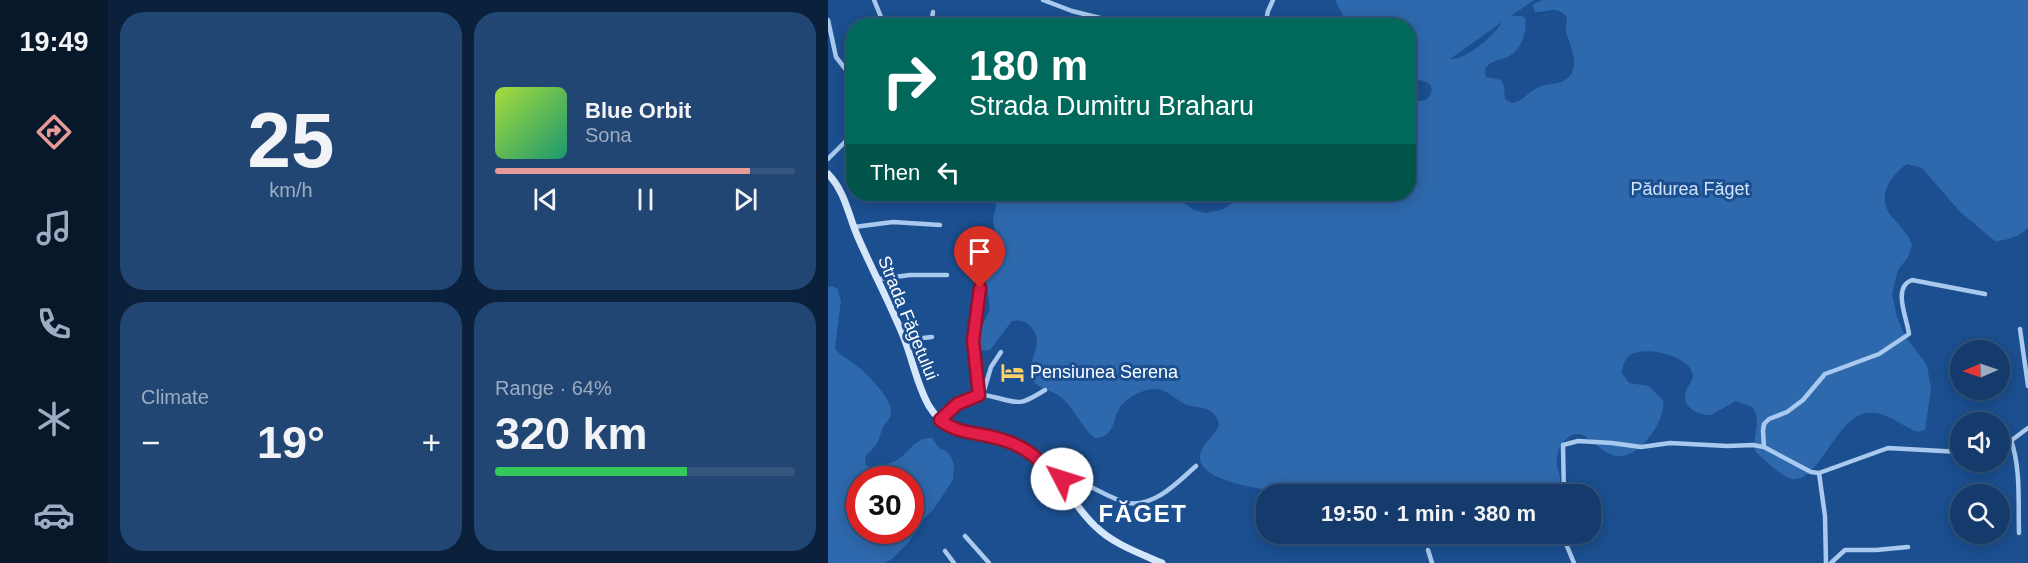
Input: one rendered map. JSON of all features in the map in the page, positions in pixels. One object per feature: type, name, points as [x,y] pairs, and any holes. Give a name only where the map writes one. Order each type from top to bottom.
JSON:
[{"type":"main road","name":"Strada Făgetului","points":[[828,174],[843,194],[854,227],[905,340],[924,396],[933,413],[940,420]]},
{"type":"main road","points":[[940,420],[952,429],[988,436],[1019,446],[1039,459],[1097,529],[1119,544],[1162,563]]},
{"type":"street","points":[[874,0],[881,18]]},
{"type":"street","points":[[1043,0],[1100,18]]},
{"type":"street","points":[[1267,18],[1274,0]]},
{"type":"street","points":[[932,18],[933,12]]},
{"type":"street","points":[[828,20],[836,57],[846,71]]},
{"type":"street","points":[[828,159],[846,141]]},
{"type":"street","points":[[854,227],[893,222],[940,225]]},
{"type":"street","points":[[879,279],[910,275],[947,275]]},
{"type":"street","points":[[1764,447],[1764,424],[1769,419],[1787,412],[1803,400],[1825,374],[1879,354],[1909,334],[1901,295],[1906,282],[1912,279],[1985,294]]},
{"type":"street","points":[[980,288],[973,341],[981,395]]},
{"type":"street","points":[[2020,329],[2028,386]]},
{"type":"street","points":[[905,340],[932,337]]},
{"type":"street","points":[[981,395],[991,367],[1001,352]]},
{"type":"street","points":[[940,420],[957,404],[981,395],[1017,404],[1045,390]]},
{"type":"street","points":[[2019,533],[2018,471],[2011,440],[2028,428]]},
{"type":"street","points":[[1564,484],[1563,445],[1578,441],[1612,442],[1641,447],[1670,443],[1764,447],[1811,472],[1819,473],[1888,448],[1950,451]]},
{"type":"street","points":[[1058,480],[1064,478],[1078,481],[1126,503],[1146,502],[1171,489],[1196,466]]},
{"type":"street","points":[[1819,473],[1825,516],[1826,563]]},
{"type":"street","points":[[965,536],[989,563]]},
{"type":"street","points":[[1566,544],[1574,563]]},
{"type":"street","points":[[1831,563],[1845,550],[1908,547]]},
{"type":"street","points":[[1428,550],[1431,563]]},
{"type":"street","points":[[945,551],[954,563]]},
{"type":"green space","name":"Pădurea Făget","points":[[1335,0],[1534,0],[1511,16],[1525,18],[1524,35],[1519,47],[1515,52],[1485,69],[1486,77],[1501,80],[1505,99],[1511,103],[1519,101],[1539,87],[1568,78],[1574,66],[1573,52],[1566,32],[1566,17],[1554,10],[1535,12],[1532,5],[1542,0],[2028,0],[2028,228],[2013,238],[1995,241],[1960,212],[1922,168],[1907,164],[1895,175],[1887,188],[1885,202],[1887,210],[1906,233],[1912,245],[1908,257],[1898,270],[1892,294],[1897,317],[1905,336],[1927,365],[1931,390],[1925,430],[1918,432],[1887,416],[1866,413],[1855,418],[1845,427],[1819,462],[1801,478],[1788,478],[1755,451],[1757,417],[1752,407],[1736,401],[1711,415],[1694,411],[1685,401],[1686,391],[1693,377],[1691,370],[1677,358],[1656,352],[1645,351],[1629,356],[1622,373],[1629,383],[1649,386],[1663,400],[1663,408],[1656,428],[1642,445],[1625,456],[1607,453],[1581,434],[1570,436],[1559,448],[1557,465],[1559,484],[1256,484],[1256,488],[1217,477],[1202,465],[1201,452],[1219,425],[1216,416],[1210,411],[1187,405],[1160,390],[1140,392],[1119,409],[1110,432],[1095,438],[1086,430],[1062,398],[1037,385],[1031,378],[1029,373],[1037,339],[1029,325],[1025,322],[1012,321],[990,350],[982,351],[976,337],[990,310],[986,279],[993,252],[995,232],[993,220],[997,201],[1181,201],[1194,210],[1205,213],[1221,210],[1236,201],[1416,201],[1416,102],[1426,100],[1432,90],[1430,84],[1423,81],[1416,82],[1416,18],[1344,18]],"holes":[[[1502,22],[1487,40],[1464,56],[1450,59]]]},
{"type":"green space","points":[[831,286],[838,289],[841,301],[835,348],[873,381],[891,408],[891,414],[875,447],[865,457],[868,466],[846,466],[846,544],[907,544],[885,563],[828,563],[828,287]]},
{"type":"green space","points":[[926,438],[932,438],[939,448],[946,451],[954,464],[953,480],[933,510],[924,518],[924,466],[879,466],[894,462],[917,442]]},
{"type":"place","name":"Pensiunea Serena","points":[[1012,372]]},
{"type":"district","name":"FĂGET","points":[[1143,513]]},
{"type":"route","points":[[980,288],[973,341],[979,395],[957,404],[940,420],[952,429],[988,436],[1019,446],[1039,459],[1058,480],[1062,479]]}]
